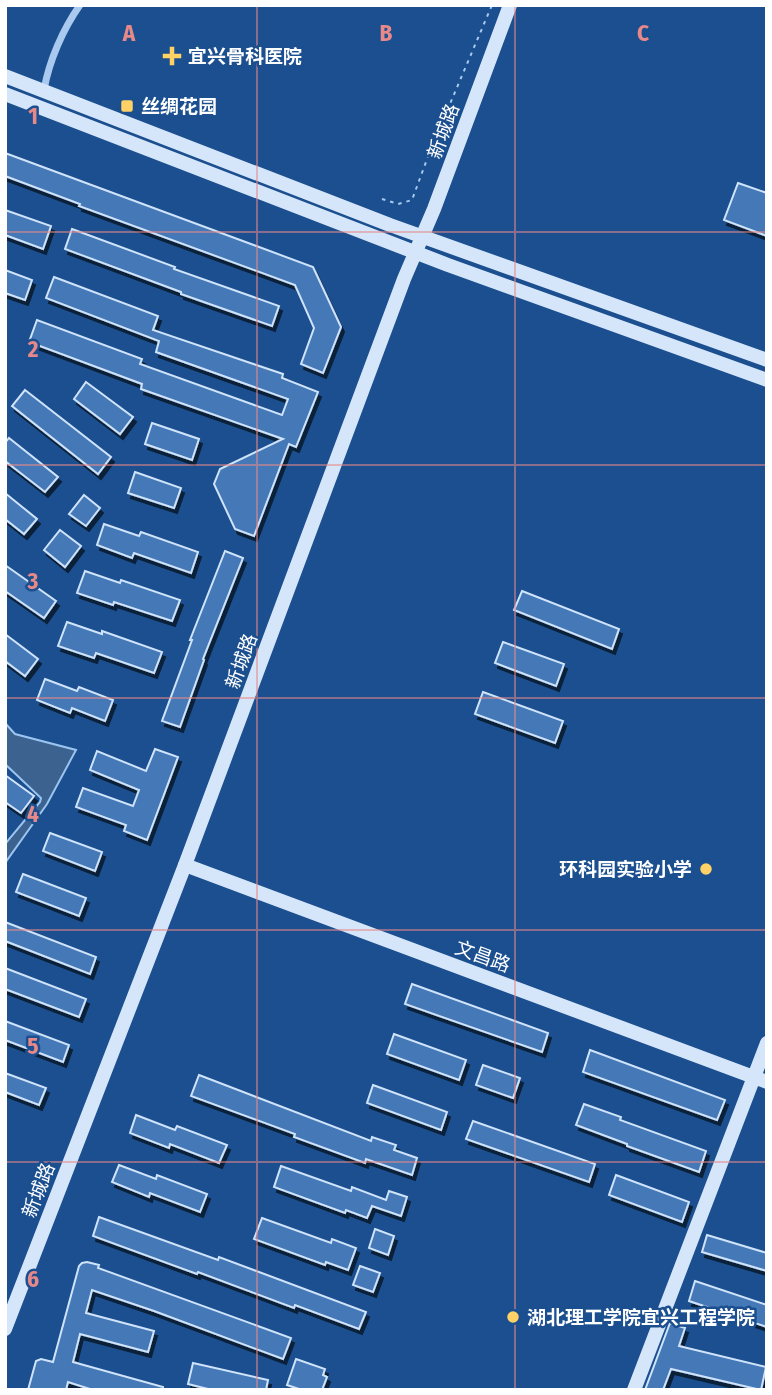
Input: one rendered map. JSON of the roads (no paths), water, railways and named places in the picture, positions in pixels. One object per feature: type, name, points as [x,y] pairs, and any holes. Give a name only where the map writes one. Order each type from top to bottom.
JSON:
[{"type":"street","points":[[44,90],[52,60],[71,18],[80,5]]},
{"type":"street","name":"新城路","points":[[5,1329],[185,865],[404,279],[439,196],[510,5]]},
{"type":"street","points":[[5,76],[422,237],[767,360]]},
{"type":"street","points":[[5,94],[415,252],[767,380]]},
{"type":"street","name":"文昌路","points":[[185,865],[760,1080]]},
{"type":"street","points":[[635,1390],[760,1080],[767,1043]]},
{"type":"water","points":[[5,723],[15,734],[76,750],[47,804],[5,863],[5,844],[41,798],[5,764]]},
{"type":"place","name":"宜兴骨科医院","points":[[172,56]]},
{"type":"place","name":"丝绸花园","points":[[127,106]]},
{"type":"place","name":"环科园实验小学","points":[[706,869]]},
{"type":"place","name":"湖北理工学院宜兴工程学院","points":[[513,1317]]}]
